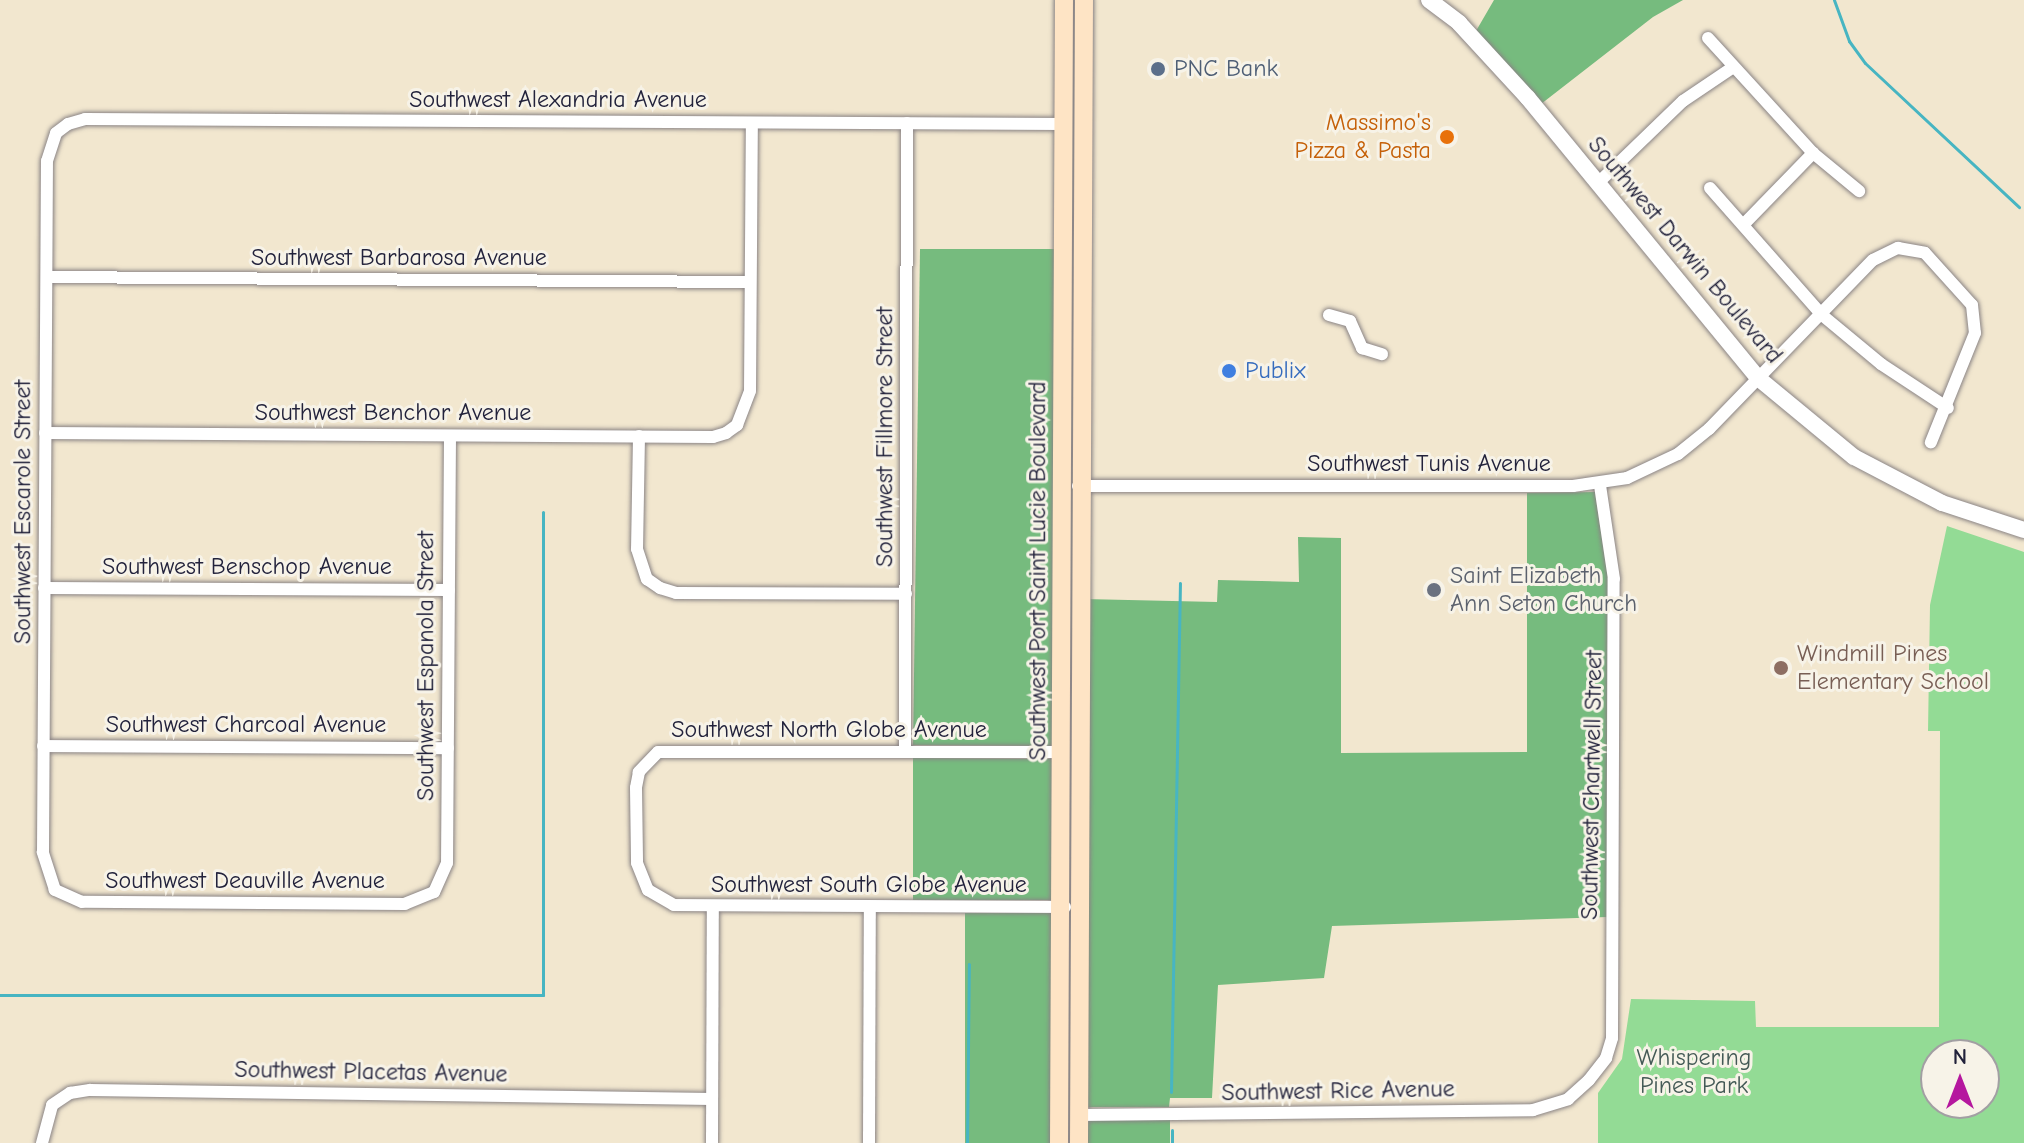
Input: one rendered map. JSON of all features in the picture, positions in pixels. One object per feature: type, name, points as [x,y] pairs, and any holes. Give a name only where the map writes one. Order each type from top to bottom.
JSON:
[{"type":"main road","name":"Southwest Port Saint Lucie Boulevard","points":[[1064,0],[1060,752],[1070,907],[1079,1143]]},
{"type":"main road","name":"Southwest Port Saint Lucie Boulevard","points":[[1059,1143],[1083,486],[1084,0]]},
{"type":"main road","points":[[1063,124],[1084,164]]},
{"type":"street","name":"Southwest Darwin Boulevard","points":[[1429,0],[1459,23],[1598,183],[1758,378],[1854,457],[1942,503],[2024,530]]},
{"type":"street","points":[[1708,38],[1732,68],[1813,153],[1859,191]]},
{"type":"street","points":[[1598,183],[1683,101],[1732,68]]},
{"type":"street","name":"Southwest Alexandria Avenue","points":[[56,133],[85,119],[1063,124]]},
{"type":"street","points":[[750,282],[752,123]]},
{"type":"street","name":"Southwest Fillmore Street","points":[[905,751],[907,123]]},
{"type":"street","name":"Southwest Escarole Street","points":[[55,890],[43,852],[43,746],[47,161],[56,133]]},
{"type":"street","points":[[1745,223],[1813,153]]},
{"type":"street","points":[[1710,188],[1745,223],[1822,315],[1881,364],[1948,408]]},
{"type":"street","name":"Southwest Tunis Avenue","points":[[1063,486],[1600,485],[1678,454],[1822,315],[1873,260],[1898,248],[1925,253],[1972,305],[1975,333],[1948,408],[1931,442]]},
{"type":"street","name":"Southwest Barbarosa Avenue","points":[[47,277],[750,282]]},
{"type":"street","name":"Southwest Benchor Avenue","points":[[45,433],[713,437],[737,425],[750,391],[750,282]]},
{"type":"street","points":[[1329,315],[1350,321],[1362,348],[1382,354]]},
{"type":"street","name":"Southwest Espanola Street","points":[[434,892],[447,863],[450,436]]},
{"type":"street","points":[[639,436],[637,549],[647,579],[660,588],[676,593],[906,594]]},
{"type":"street","name":"Southwest Chartwell Street","points":[[1589,1080],[1606,1058],[1612,1038],[1615,593],[1600,485]]},
{"type":"street","name":"Southwest Benschop Avenue","points":[[44,588],[449,590]]},
{"type":"street","name":"Southwest Charcoal Avenue","points":[[43,746],[448,748]]},
{"type":"street","name":"Southwest North Globe Avenue","points":[[659,900],[642,881],[637,863],[636,788],[648,759],[676,749],[1060,752]]},
{"type":"street","name":"Southwest Deauville Avenue","points":[[55,890],[82,902],[359,904],[414,903],[434,892]]},
{"type":"street","name":"Southwest South Globe Avenue","points":[[659,900],[713,906],[1070,907]]},
{"type":"street","points":[[712,1143],[713,906]]},
{"type":"street","points":[[869,1143],[870,907]]},
{"type":"street","name":"Southwest Rice Avenue","points":[[1079,1115],[1533,1110],[1568,1099],[1589,1080]]},
{"type":"street","name":"Southwest Placetas Avenue","points":[[42,1143],[44,1123],[61,1098],[90,1090],[712,1099]]},
{"type":"green space","points":[[1494,0],[1683,0],[1653,17],[1541,104],[1476,31]]},
{"type":"green space","points":[[920,249],[1066,249],[1064,746],[913,745]]},
{"type":"green space","points":[[1595,492],[1608,578],[1607,917],[1332,926],[1324,978],[1218,985],[1212,1098],[1170,1098],[1169,1107],[1075,1107],[1084,599],[1217,602],[1218,580],[1299,582],[1298,537],[1341,538],[1341,753],[1527,752],[1527,493]]},
{"type":"green space","name":"Whispering Pines Park","points":[[1947,526],[2024,552],[2024,1143],[1598,1143],[1598,1093],[1622,1059],[1631,999],[1755,1001],[1756,1027],[1939,1027],[1940,731],[1928,731],[1930,605]]},
{"type":"green space","points":[[913,758],[1064,759],[1064,900],[913,900]]},
{"type":"green space","points":[[965,913],[1064,913],[1063,1143],[965,1143]]},
{"type":"green space","points":[[1075,1120],[1170,1120],[1170,1143],[1074,1143]]},
{"type":"waterway","points":[[1834,0],[1849,41],[1865,63],[2019,207]]},
{"type":"waterway","points":[[0,995],[543,995],[543,512]]},
{"type":"waterway","points":[[1171,1092],[1180,583]]},
{"type":"waterway","points":[[967,1143],[969,964]]},
{"type":"waterway","points":[[1172,1130],[1172,1143]]},
{"type":"place","name":"PNC Bank","points":[[1158,69]]},
{"type":"place","name":"Massimo's Pizza & Pasta","points":[[1447,137]]},
{"type":"place","name":"Publix","points":[[1229,371]]},
{"type":"place","name":"Saint Elizabeth Ann Seton Church","points":[[1434,590]]},
{"type":"place","name":"Windmill Pines Elementary School","points":[[1781,668]]}]
